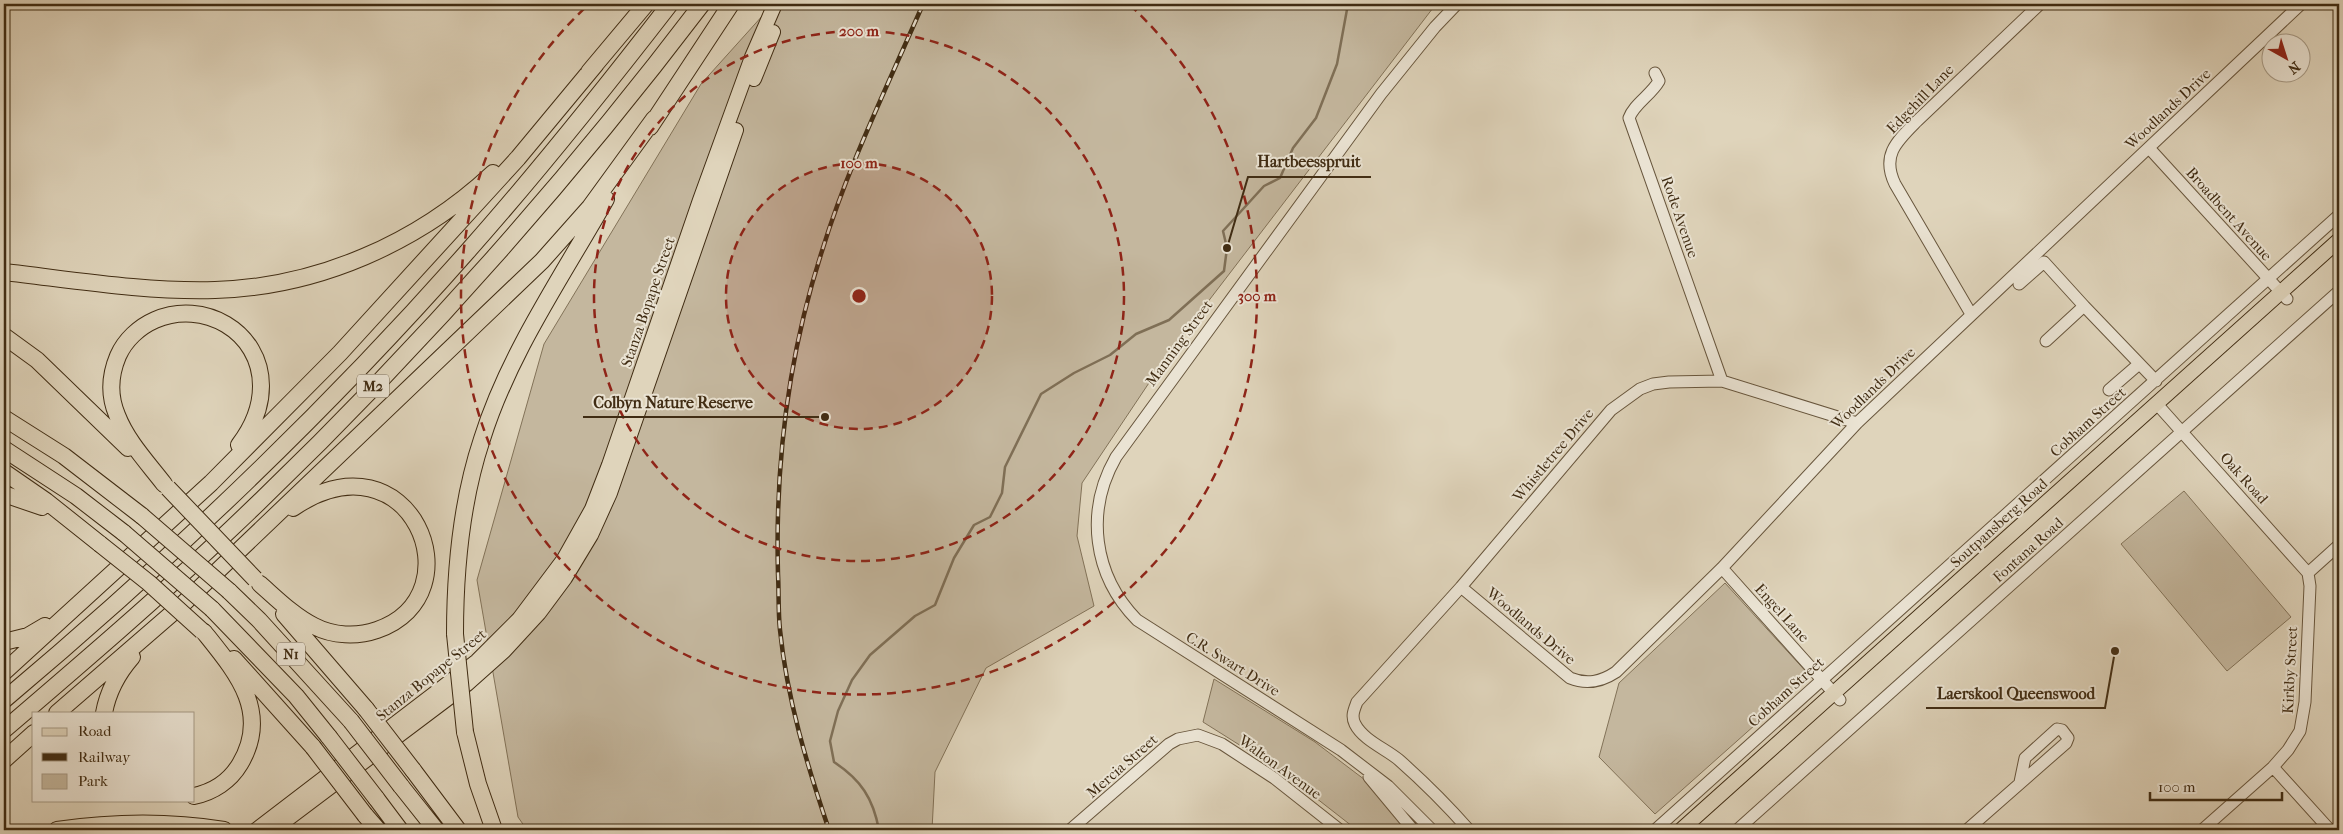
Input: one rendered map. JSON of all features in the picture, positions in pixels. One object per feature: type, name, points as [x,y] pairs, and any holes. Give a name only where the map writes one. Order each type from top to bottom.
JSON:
[{"type":"highway","points":[[4,672],[238,456],[380,311],[518,158],[646,4]]},
{"type":"highway","name":"M2","points":[[4,700],[116,603],[211,514],[284,444],[409,316],[535,173],[670,4]]},
{"type":"highway","name":"M2","points":[[4,730],[145,608],[231,529],[311,451],[445,312],[557,185],[702,4]]},
{"type":"highway","points":[[59,712],[184,603],[542,261],[590,207],[654,119],[731,4]]},
{"type":"highway","points":[[4,272],[148,288],[217,290],[284,282],[324,272],[406,236],[463,198],[501,165],[596,64]]},
{"type":"highway","points":[[494,830],[478,784],[465,732],[455,634],[455,596],[461,528],[473,468],[491,412],[527,336],[654,119]]},
{"type":"highway","points":[[166,486],[120,424],[111,392],[114,370],[125,344],[144,326],[173,314],[206,315],[222,322],[237,332],[253,353],[260,374],[260,403],[253,424],[235,451],[177,513]]},
{"type":"highway","points":[[4,336],[37,360],[64,384],[258,582],[366,709],[458,830]]},
{"type":"highway","name":"N1","points":[[4,418],[64,456],[142,516],[229,591],[265,626],[351,721],[436,830]]},
{"type":"highway","name":"N1","points":[[4,449],[76,496],[124,533],[212,609],[296,696],[400,830]]},
{"type":"highway","points":[[4,472],[46,501],[99,543],[149,583],[203,631],[250,676],[313,747],[378,830]]},
{"type":"highway","points":[[234,556],[307,499],[325,491],[346,486],[369,488],[391,497],[413,519],[425,547],[426,571],[419,593],[413,603],[396,621],[372,632],[350,635],[337,634],[315,627],[258,582]]},
{"type":"highway","points":[[4,494],[42,507],[99,543]]},
{"type":"highway","points":[[4,642],[28,636],[49,623],[125,561]]},
{"type":"highway","points":[[104,712],[110,691],[124,666],[184,603]]},
{"type":"highway","points":[[195,796],[210,791],[231,776],[243,760],[252,731],[252,717],[244,688],[203,631]]},
{"type":"highway","points":[[4,760],[32,736]]},
{"type":"highway","points":[[57,830],[142,824],[193,825],[217,829]]},
{"type":"main road","name":"Stanza Bopape Street","points":[[256,830],[477,661],[519,619],[564,559],[592,509],[609,465],[700,200],[752,57],[775,4]]},
{"type":"main road","name":"Stanza Bopape Street","points":[[273,830],[486,668],[534,619],[570,570],[591,535],[610,493],[751,86],[785,4]]},
{"type":"main road","name":"Soutpansberg Road","points":[[2284,296],[2339,240]]},
{"type":"main road","name":"Soutpansberg Road","points":[[1695,830],[1837,697],[2160,407],[2284,296],[2339,252]]},
{"type":"main road","name":"Soutpansberg Road","points":[[1681,830],[1837,697]]},
{"type":"street","name":"Manning Street","points":[[1109,580],[1098,546],[1096,528],[1099,500],[1105,478],[1116,456],[1381,94],[1435,27],[1457,4]]},
{"type":"street","name":"Edgehill Lane","points":[[1971,314],[1895,184],[1889,166],[1890,156],[1899,139],[2040,4]]},
{"type":"street","name":"Woodlands Drive","points":[[1461,587],[1562,673],[1578,681],[1591,682],[1608,677],[1616,672],[1722,568],[1857,423],[2301,4]]},
{"type":"street","name":"Rode Avenue","points":[[1655,73],[1659,81],[1652,93],[1631,113],[1629,118],[1722,381]]},
{"type":"street","name":"Broadbent Avenue","points":[[2149,148],[2284,296]]},
{"type":"street","name":"Cobham Street","points":[[1655,830],[2339,216]]},
{"type":"street","points":[[2019,284],[2044,262],[2156,381]]},
{"type":"street","name":"Fontana Road","points":[[1737,830],[2339,291]]},
{"type":"street","points":[[2046,341],[2084,306]]},
{"type":"street","points":[[2109,390],[2138,364]]},
{"type":"street","name":"Whistletree Drive","points":[[1469,830],[1432,790],[1397,759],[1361,732],[1353,718],[1357,702],[1461,587],[1605,418],[1626,398],[1640,389],[1653,384],[1722,381],[1857,423]]},
{"type":"street","name":"Oak Road","points":[[2160,407],[2308,573]]},
{"type":"street","points":[[2308,573],[2339,545]]},
{"type":"street","name":"Engel Lane","points":[[1722,568],[1837,697]]},
{"type":"street","name":"Kirkby Street","points":[[2202,830],[2273,767],[2296,740],[2303,720],[2310,586],[2308,573]]},
{"type":"street","name":"C.R. Swart Drive","points":[[1109,580],[1124,606],[1137,620],[1297,721],[1354,761],[1388,786],[1432,830]]},
{"type":"street","points":[[1967,830],[2068,741],[2068,736],[2062,730],[2056,730],[2025,758],[2020,782]]},
{"type":"street","name":"Walton Avenue","points":[[1198,735],[1222,744],[1274,778],[1338,830]]},
{"type":"street","name":"Mercia Street","points":[[1070,830],[1169,744],[1178,739],[1198,735]]},
{"type":"street","name":"C.R. Swart Drive","points":[[1354,761],[1413,830]]},
{"type":"street","points":[[2273,767],[2330,830]]},
{"type":"green space","points":[[773,4],[1436,4],[1171,350],[1082,483],[1077,536],[1094,606],[986,668],[935,772],[932,830],[527,830],[518,817],[477,580],[544,344],[701,84]]},
{"type":"green space","points":[[2184,491],[2291,617],[2227,671],[2121,544]]},
{"type":"green space","points":[[1725,583],[1810,676],[1655,814],[1599,757],[1619,683]]},
{"type":"green space","points":[[1214,679],[1315,742],[1369,783],[1406,830],[1357,830],[1284,773],[1203,722]]},
{"type":"waterway","points":[[879,830],[873,808],[859,783],[834,762],[830,741],[838,711],[852,680],[870,655],[915,616],[935,605],[954,558],[974,525],[990,517],[1002,493],[1005,467],[1041,394],[1074,373],[1110,355],[1136,334],[1169,320],[1224,271],[1227,248],[1223,231],[1264,186],[1280,178],[1293,148],[1316,118],[1337,64],[1348,4]]},
{"type":"railway","points":[[829,830],[799,732],[783,656],[780,630],[779,492],[786,411],[800,330],[832,219],[869,126],[923,4]]},
{"type":"place","name":"Hartbeesspruit","points":[[1227,248]]},
{"type":"place","name":"Colbyn Nature Reserve","points":[[825,417]]},
{"type":"place","name":"Laerskool Queenswood","points":[[2115,651]]}]
